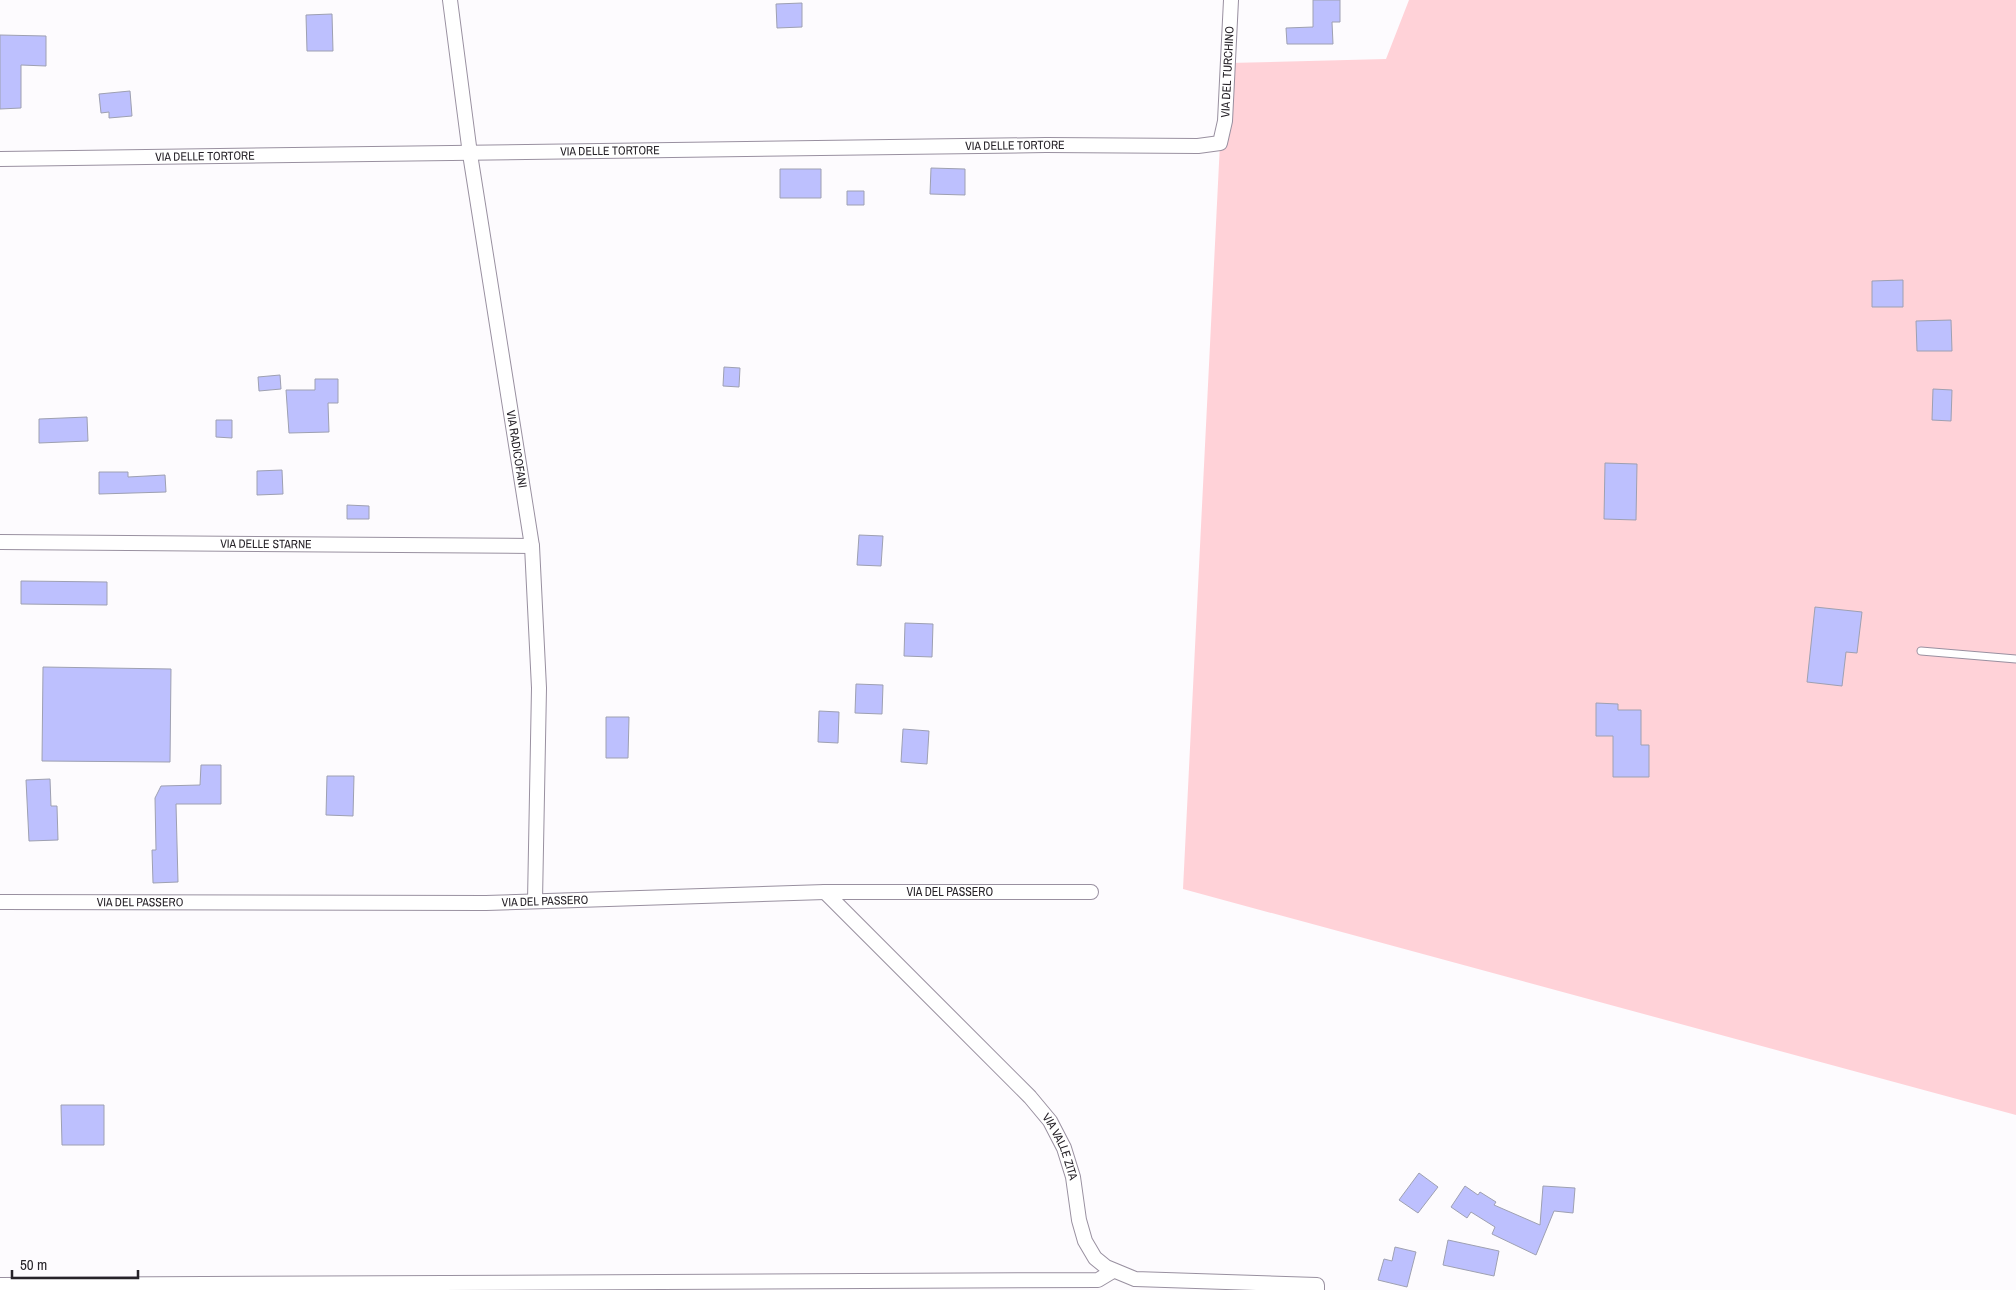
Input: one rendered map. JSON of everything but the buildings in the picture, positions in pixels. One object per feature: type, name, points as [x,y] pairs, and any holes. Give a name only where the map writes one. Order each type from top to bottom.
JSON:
[{"type":"street","name":"VIA RADICOFANI","points":[[450,0],[470,154],[532,546],[538,688],[535,901]]},
{"type":"street","name":"VIA DEL TURCHINO","points":[[1220,143],[1225,121],[1231,0]]},
{"type":"street","name":"VIA DELLE TORTORE","points":[[0,159],[1046,145],[1198,146],[1220,143]]},
{"type":"street","name":"VIA DELLE STARNE","points":[[0,542],[532,546]]},
{"type":"street","name":"VIA DEL PASSERO","points":[[0,902],[535,901],[825,892],[1091,892]]},
{"type":"street","name":"VIA VALLE ZITA","points":[[825,892],[1030,1097],[1050,1121],[1064,1148],[1073,1177],[1079,1220],[1085,1241],[1095,1258],[1113,1271],[1135,1279],[1317,1286],[1317,1290]]},
{"type":"street","points":[[0,1285],[1098,1280],[1113,1271]]},
{"type":"lane","points":[[1921,651],[2016,660]]},
{"type":"shaded area","points":[[1409,0],[2016,0],[2016,1115],[1183,889],[1220,143],[1229,63],[1386,59]]}]
